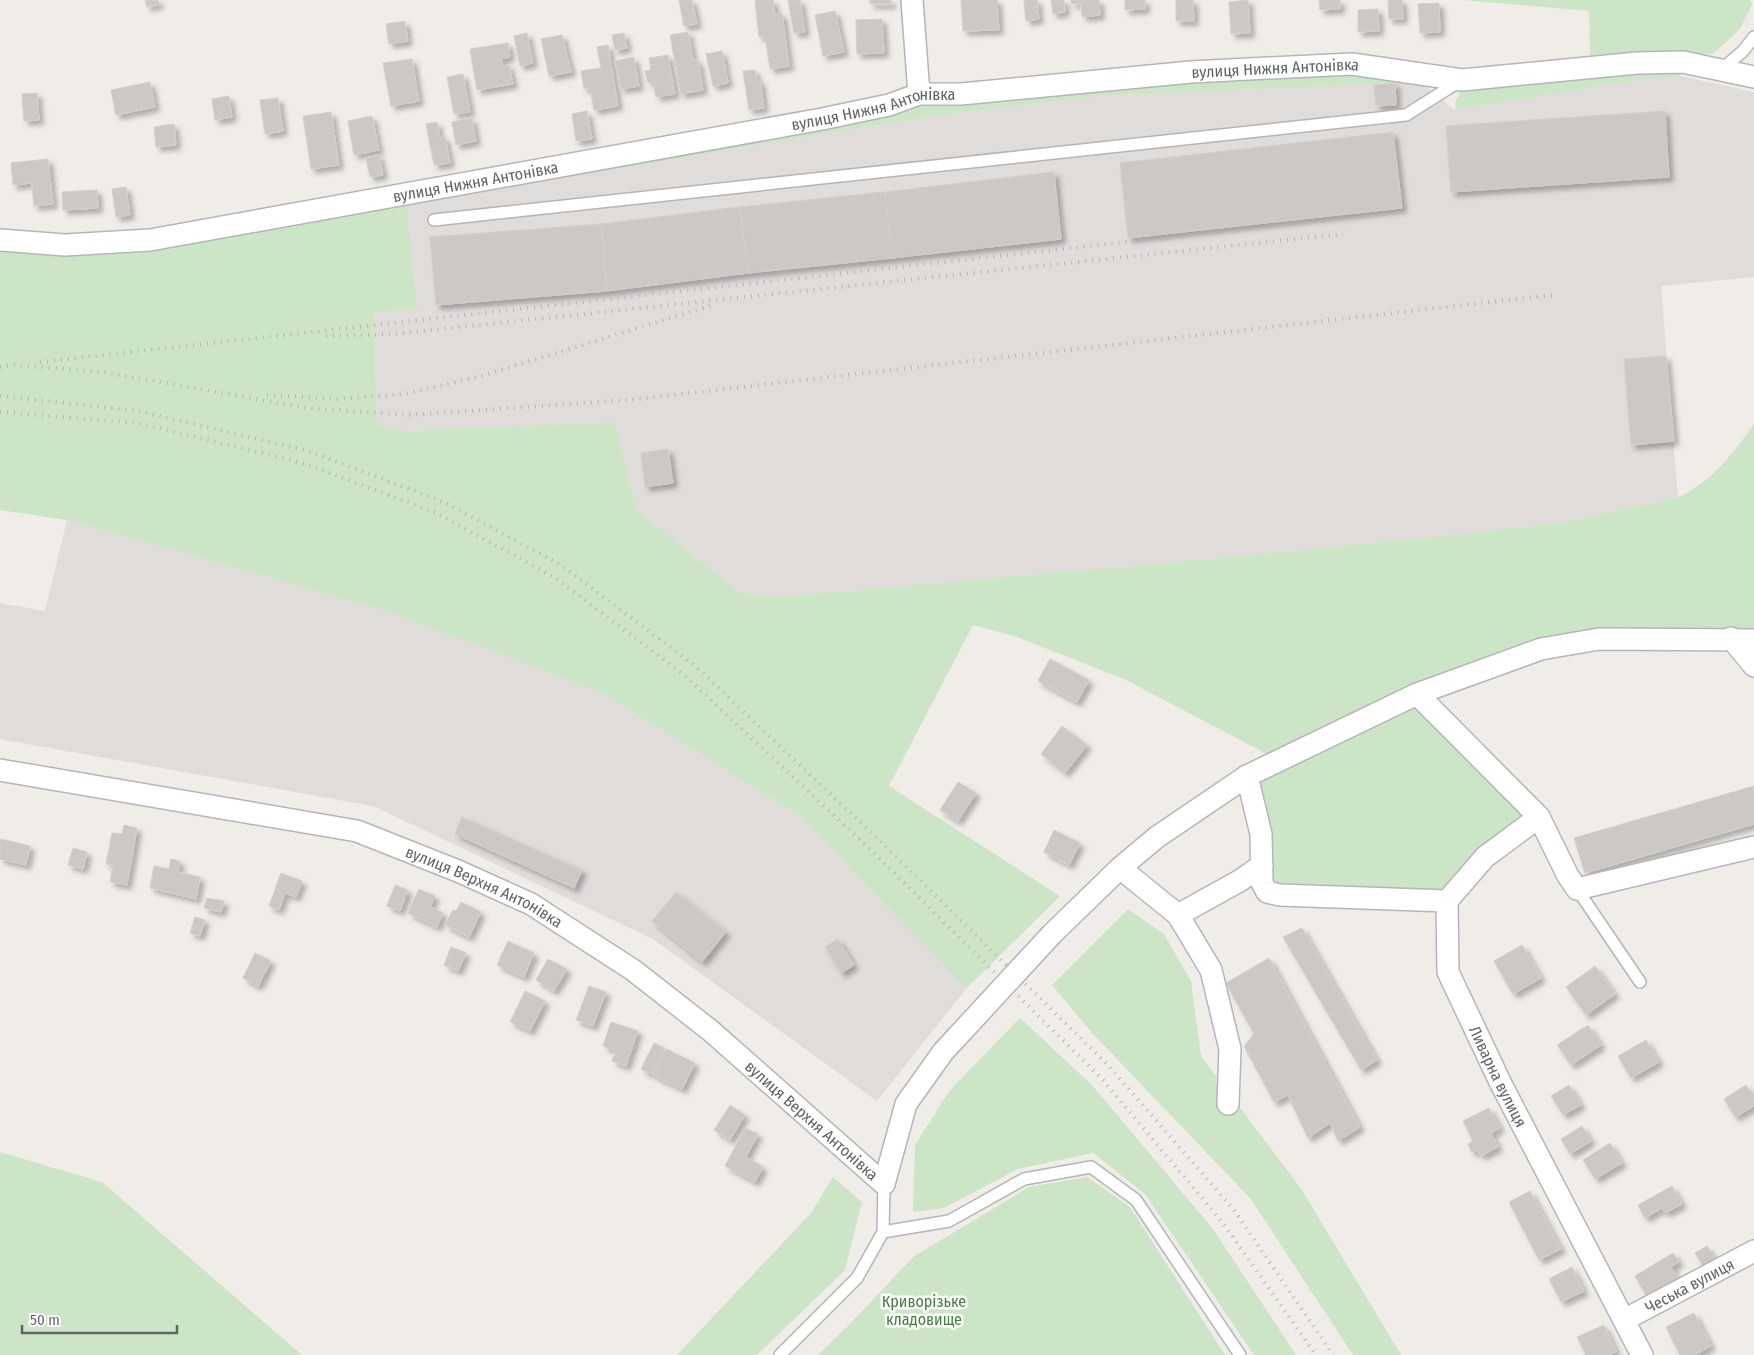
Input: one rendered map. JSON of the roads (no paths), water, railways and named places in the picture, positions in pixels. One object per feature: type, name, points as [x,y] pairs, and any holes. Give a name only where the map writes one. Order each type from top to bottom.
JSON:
[{"type":"street","points":[[912,0],[919,94]]},
{"type":"street","name":"вулиця Нижня Антонівка","points":[[0,240],[65,245],[150,240],[822,119],[889,105],[919,94],[990,92],[1191,72],[1352,64],[1462,80],[1637,63],[1683,62],[1754,77]]},
{"type":"street","points":[[884,1184],[906,1104],[943,1052],[1052,934],[1120,868],[1157,837],[1246,776],[1417,694],[1541,648],[1600,639],[1731,638],[1754,640]]},
{"type":"street","points":[[1731,638],[1754,666]]},
{"type":"street","points":[[1417,694],[1539,817],[1568,876],[1577,889],[1754,847]]},
{"type":"street","name":"вулиця Верхня Антонівка","points":[[0,770],[357,831],[458,870],[531,904],[633,970],[712,1031],[884,1184]]},
{"type":"street","points":[[1246,776],[1261,834],[1262,882],[1267,892],[1280,895],[1447,901],[1484,857],[1539,817]]},
{"type":"street","points":[[1178,915],[1241,880],[1262,865]]},
{"type":"street","points":[[1120,868],[1178,915],[1211,970],[1230,1049],[1228,1104]]},
{"type":"street","name":"Ливарна вулиця","points":[[1447,901],[1448,972],[1501,1084],[1642,1355]]},
{"type":"street","name":"Чеська вулиця","points":[[1624,1320],[1754,1251]]},
{"type":"lane","points":[[1721,70],[1744,51],[1754,37]]},
{"type":"lane","points":[[434,220],[1406,115],[1462,80]]},
{"type":"lane","points":[[1577,889],[1640,982]]},
{"type":"lane","points":[[884,1232],[949,1221],[1024,1180],[1091,1167],[1136,1200],[1240,1355]]},
{"type":"lane","points":[[780,1355],[856,1278],[884,1232],[884,1184]]},
{"type":"railway","points":[[40,362],[1343,218]]},
{"type":"railway","points":[[326,336],[394,334],[1343,234]]},
{"type":"railway","points":[[0,367],[13,365],[103,372],[308,408],[408,415],[628,400],[1552,295]]},
{"type":"railway","points":[[267,395],[339,399],[404,394],[481,376],[713,305]]},
{"type":"railway","points":[[0,396],[138,411],[308,451],[444,502],[561,565],[693,664],[879,840],[1108,1065],[1234,1210],[1333,1355]]},
{"type":"railway","points":[[0,412],[138,423],[306,464],[436,513],[554,577],[682,673],[872,851],[1101,1078],[1223,1223],[1316,1355]]},
{"type":"park label","name":"Криворізьке кладовище","points":[[924,1310]]}]
